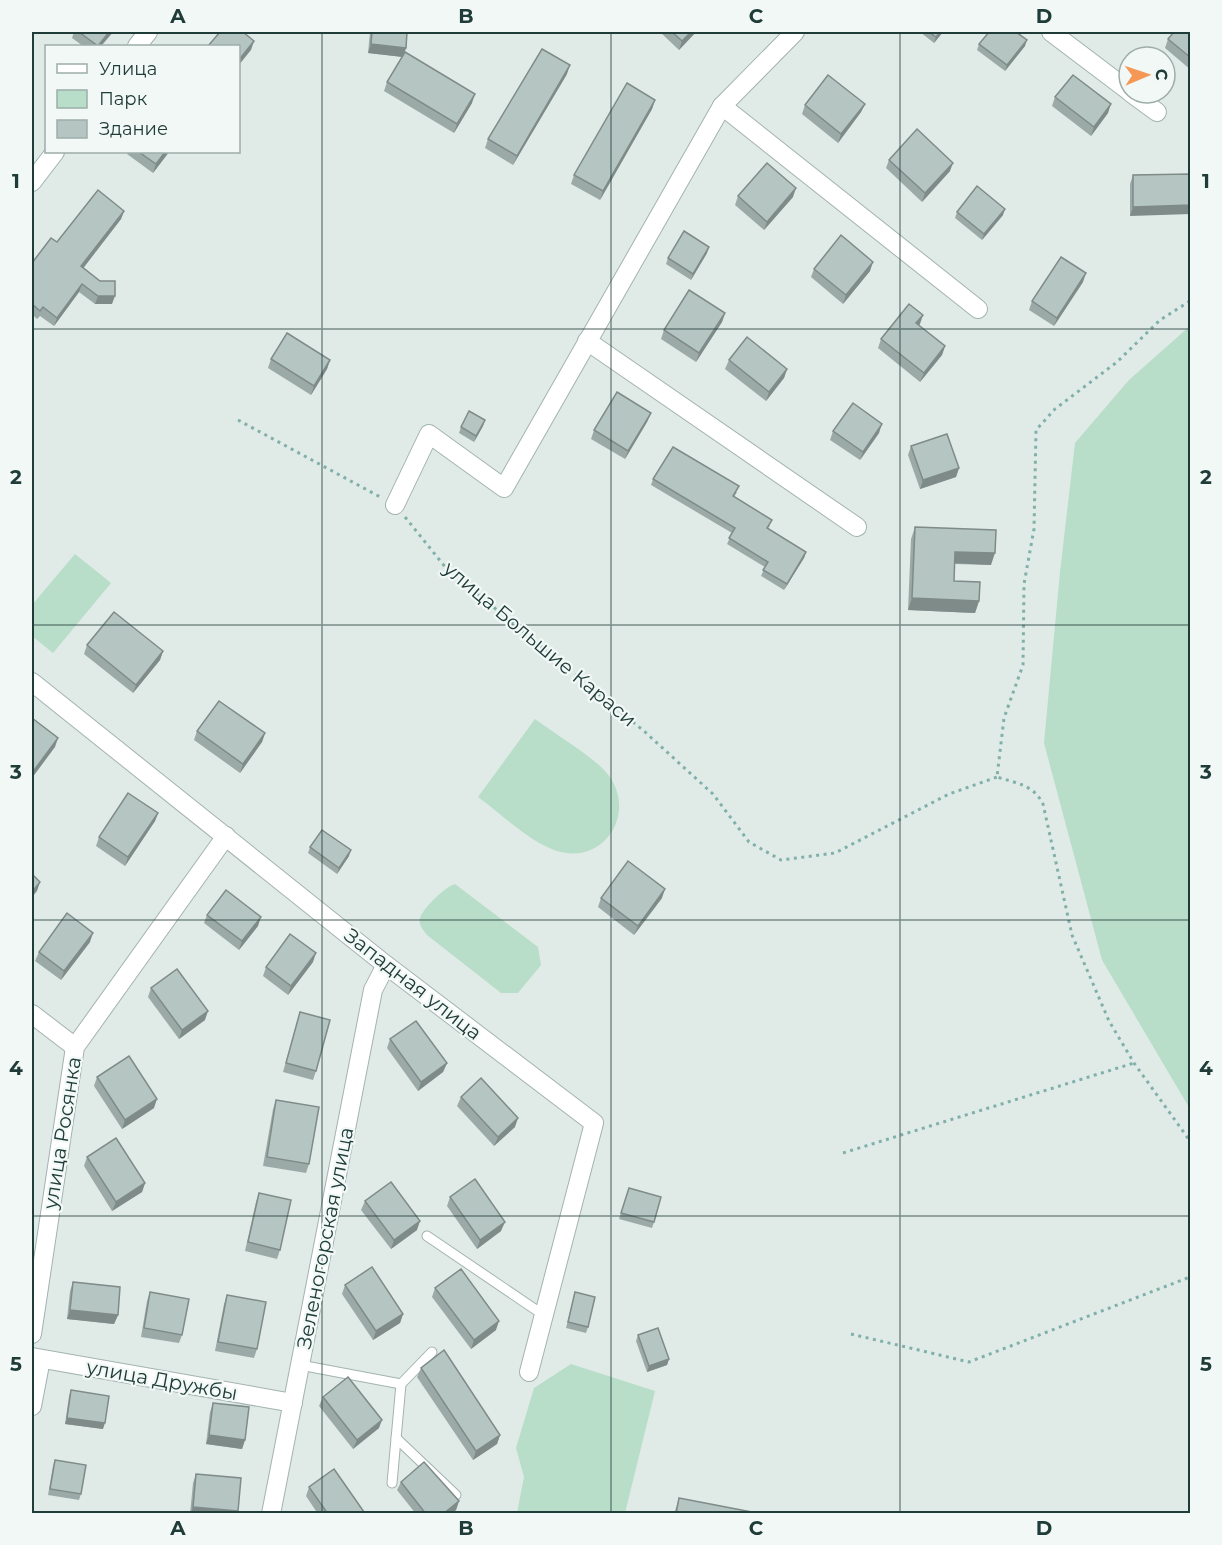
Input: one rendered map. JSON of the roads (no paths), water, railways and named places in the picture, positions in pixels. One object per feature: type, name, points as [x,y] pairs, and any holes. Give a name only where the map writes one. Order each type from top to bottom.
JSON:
[{"type":"street","points":[[138,45],[148,32]]},
{"type":"street","points":[[395,505],[429,434],[504,488],[722,106],[795,32]]},
{"type":"street","points":[[1051,32],[1117,82]]},
{"type":"street","points":[[1148,105],[1157,112]]},
{"type":"street","points":[[722,106],[978,309]]},
{"type":"street","points":[[32,182],[54,153]]},
{"type":"street","points":[[587,340],[857,527]]},
{"type":"street","name":"Западная улица","points":[[32,682],[386,965],[594,1123],[572,1213],[542,1314],[529,1372]]},
{"type":"street","name":"улица Росянка","points":[[32,1334],[40,1222],[75,1047],[226,836]]},
{"type":"street","name":"Зеленогорская улица","points":[[271,1514],[373,990],[386,965]]},
{"type":"street","points":[[32,1014],[75,1047]]},
{"type":"street","points":[[32,1406],[36,1358]]},
{"type":"street","name":"улица Дружбы","points":[[36,1358],[293,1403]]},
{"type":"lane","points":[[428,1236],[542,1314]]},
{"type":"lane","points":[[392,1483],[401,1384],[432,1352]]},
{"type":"lane","points":[[300,1365],[401,1384]]},
{"type":"lane","points":[[396,1438],[456,1495]]}]
